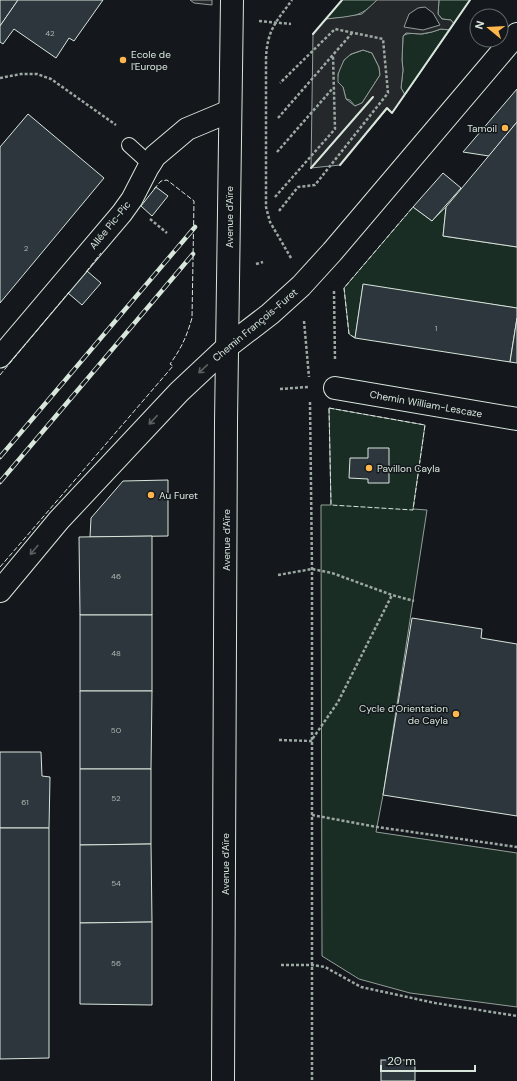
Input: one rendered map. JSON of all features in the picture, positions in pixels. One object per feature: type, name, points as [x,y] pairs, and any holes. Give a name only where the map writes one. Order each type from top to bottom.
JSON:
[{"type":"main road","name":"Avenue d'Aïre","points":[[223,1081],[227,347],[232,0]]},
{"type":"main road","name":"Chemin François-Furet","points":[[0,590],[59,520],[179,392],[227,347],[270,314],[301,286],[332,252],[517,34]]},
{"type":"main road","name":"Allée Pic-Pic","points":[[150,164],[155,156],[187,129],[230,111]]},
{"type":"main road","name":"Chemin William-Lescaze","points":[[335,388],[517,419]]},
{"type":"street","name":"Allée Pic-Pic","points":[[0,357],[122,212],[132,199],[150,164]]},
{"type":"lane","points":[[129,145],[150,164]]},
{"type":"path","points":[[292,0],[275,22],[266,44],[265,197],[270,222],[294,265],[301,286],[310,387]]},
{"type":"path","points":[[279,211],[298,187],[315,185],[388,94],[383,39],[335,29],[280,83]]},
{"type":"path","points":[[278,118],[353,33]]},
{"type":"path","points":[[275,197],[335,129],[333,56]]},
{"type":"path","points":[[0,78],[21,74],[37,74],[51,79],[122,129]]},
{"type":"path","points":[[277,152],[333,88]]},
{"type":"path","points":[[334,291],[335,388]]},
{"type":"path","points":[[310,395],[312,569],[312,1081]]},
{"type":"path","points":[[278,575],[312,569],[332,573],[392,595],[414,601]]},
{"type":"path","points":[[311,741],[338,702],[392,595]]},
{"type":"path","points":[[279,740],[311,741]]},
{"type":"path","points":[[312,815],[377,827],[517,847]]},
{"type":"path","points":[[281,965],[312,965],[325,967],[361,987],[434,1004],[517,1016]]},
{"type":"green space","points":[[342,0],[377,0],[366,10],[354,16],[326,19]]},
{"type":"green space","points":[[439,0],[470,0],[454,24],[451,20],[442,19],[438,14]]},
{"type":"green space","points":[[441,29],[450,30],[405,95],[401,88],[403,70],[403,36],[410,34],[425,34]]},
{"type":"green space","points":[[363,50],[372,53],[379,67],[380,75],[362,103],[355,106],[350,100],[346,99],[343,87],[337,82],[337,78],[344,60],[351,54]]},
{"type":"green space","points":[[413,207],[432,221],[446,207],[443,236],[517,247],[517,308],[363,285],[355,338],[349,334],[344,288]]},
{"type":"green space","points":[[329,408],[425,425],[413,509],[427,510],[376,832],[517,853],[517,1007],[410,993],[359,979],[322,956],[321,505],[331,505]]},
{"type":"shaded area","points":[[190,0],[212,0],[212,5],[194,3]]},
{"type":"shaded area","points":[[377,0],[439,0],[438,14],[442,19],[451,20],[454,24],[450,30],[441,29],[421,34],[406,33],[403,36],[403,70],[401,88],[405,95],[392,113],[387,109],[340,165],[311,168],[313,34],[326,19],[362,14]],"holes":[[[425,7],[433,13],[440,25],[423,30],[404,27],[409,14],[418,8]],[[363,50],[372,53],[379,67],[380,75],[362,103],[355,106],[346,99],[343,87],[338,82],[338,74],[344,60],[351,54]]]},
{"type":"building","points":[[0,0],[18,0],[0,26]]},
{"type":"building","points":[[18,0],[103,0],[74,41],[69,38],[56,58],[14,29],[3,44],[0,42],[0,26]]},
{"type":"building","points":[[517,89],[517,122],[489,156],[463,152]]},
{"type":"building","points":[[28,114],[104,178],[0,303],[0,147]]},
{"type":"building","points":[[517,122],[517,247],[443,236],[446,207]]},
{"type":"building","points":[[443,173],[461,188],[432,221],[413,207]]},
{"type":"building","points":[[156,187],[168,196],[152,216],[141,206]]},
{"type":"building","points":[[87,271],[101,283],[82,305],[68,293]]},
{"type":"building","points":[[363,284],[517,308],[517,318],[510,362],[355,338]]},
{"type":"building","points":[[517,318],[517,363],[510,362]]},
{"type":"building","name":"Pavillon Cayla","points":[[368,448],[389,448],[389,483],[368,483],[368,479],[349,478],[350,458],[368,458]]},
{"type":"building","points":[[168,480],[168,536],[90,537],[91,518],[123,481]]},
{"type":"building","points":[[152,536],[152,615],[80,615],[79,537]]},
{"type":"building","points":[[80,615],[152,615],[152,691],[80,691]]},
{"type":"building","points":[[412,618],[482,629],[481,638],[517,644],[517,816],[383,795]]},
{"type":"building","points":[[80,691],[152,691],[151,769],[80,769]]},
{"type":"building","points":[[0,752],[41,752],[42,776],[50,777],[49,828],[0,828]]},
{"type":"building","points":[[80,769],[151,769],[151,844],[80,845]]},
{"type":"building","points":[[0,828],[49,828],[49,1058],[0,1059]]},
{"type":"building","points":[[151,844],[152,922],[80,923],[80,845]]},
{"type":"building","points":[[152,922],[152,1005],[80,1004],[80,923]]},
{"type":"building","points":[[381,1060],[415,1060],[415,1081],[381,1081]]},
{"type":"railway","points":[[0,457],[195,227]]},
{"type":"railway","points":[[0,482],[193,254]]},
{"type":"fence","points":[[0,567],[173,366],[170,364],[186,337],[192,318],[194,201],[167,180],[161,181],[154,189]]},
{"type":"fence","points":[[355,338],[349,334],[344,288],[413,207]]},
{"type":"fence","points":[[86,272],[101,253]]},
{"type":"fence","points":[[0,375],[69,292]]},
{"type":"fence","points":[[329,408],[425,425],[413,510],[331,505],[329,408]]},
{"type":"wall","points":[[313,34],[342,0]]},
{"type":"wall","points":[[340,165],[387,108],[392,113],[470,0]]},
{"type":"wall","points":[[311,168],[373,97]]},
{"type":"place","name":"Ecole de l'Europe","points":[[123,60]]},
{"type":"place","name":"Tamoil","points":[[505,128]]},
{"type":"place","name":"Pavillon Cayla","points":[[369,468]]},
{"type":"place","name":"Au Furet","points":[[151,495]]},
{"type":"place","name":"Cycle d'Orientation de Cayla","points":[[456,714]]}]
